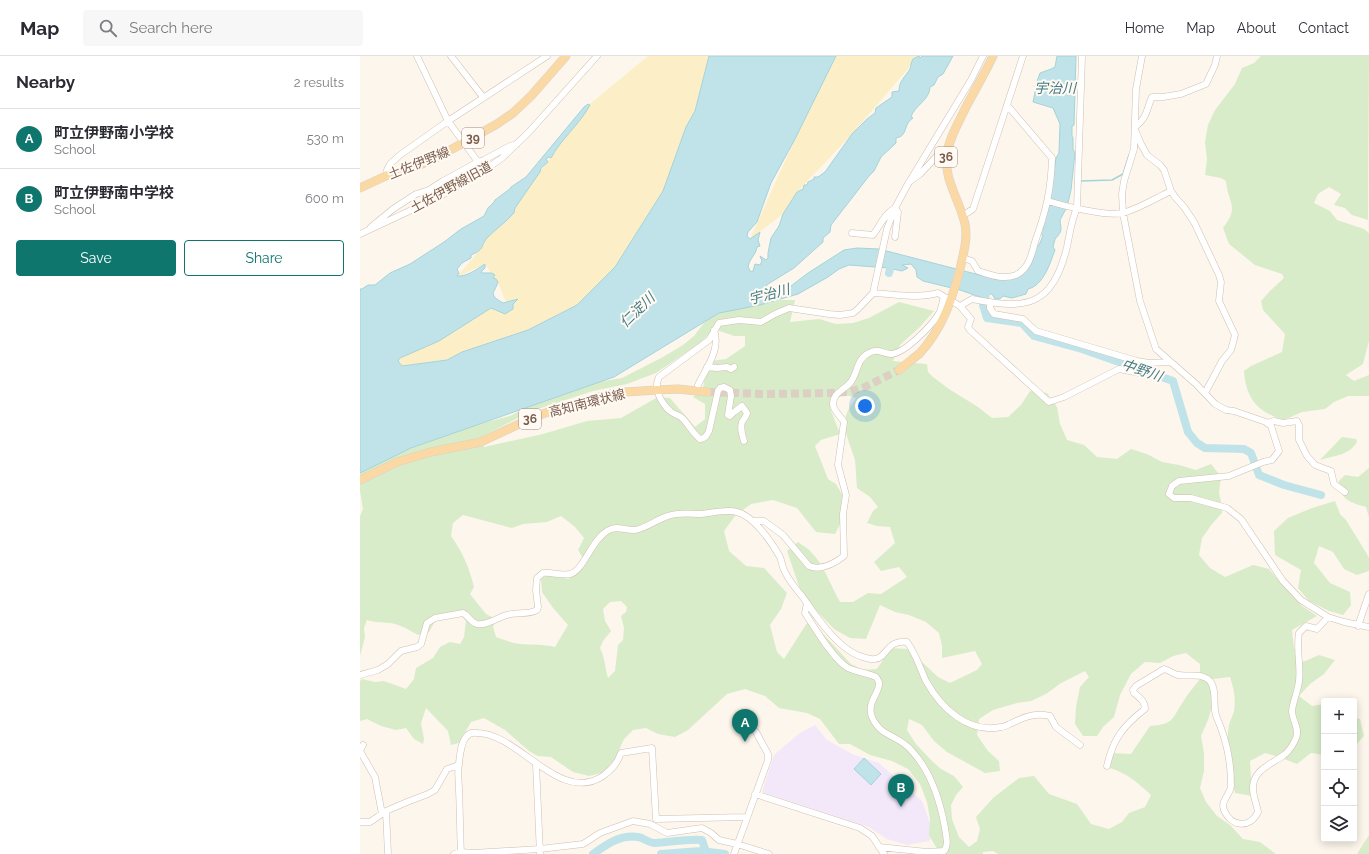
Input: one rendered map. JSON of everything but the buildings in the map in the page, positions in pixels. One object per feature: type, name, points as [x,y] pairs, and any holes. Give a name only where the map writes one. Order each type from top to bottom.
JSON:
[{"type":"main road","name":"土佐伊野線","points":[[360,188],[388,175],[412,168],[430,160],[464,143],[513,113],[531,96],[566,56]]},
{"type":"main road","name":"36","points":[[899,370],[919,353],[940,325],[962,262],[966,243],[965,230],[962,215],[949,180],[946,155],[949,143],[960,119],[993,56]]},
{"type":"main road","name":"高知南環状線","points":[[360,480],[397,462],[413,457],[482,442],[534,417],[557,408],[625,392],[678,389],[707,392]]},
{"type":"street","points":[[417,56],[448,121],[478,162]]},
{"type":"street","points":[[451,56],[483,97]]},
{"type":"street","points":[[388,175],[387,170],[390,164],[400,155],[483,97],[547,56]]},
{"type":"street","name":"土佐伊野線旧道","points":[[360,234],[437,198],[482,172],[518,144],[597,56]]},
{"type":"street","points":[[744,441],[741,427],[747,413],[742,406],[730,416],[728,415],[731,392],[726,387],[720,388],[718,391],[707,435],[702,438],[698,438],[680,417],[670,411],[662,402],[657,390],[657,380],[709,340],[719,323],[739,320],[761,322],[774,314],[789,308],[829,314],[846,314],[858,310],[873,293],[887,229],[895,208],[909,182],[971,80],[983,56]]},
{"type":"street","points":[[962,215],[972,209],[1023,56]]},
{"type":"street","points":[[960,306],[972,298],[1012,305],[1021,304],[1035,300],[1046,292],[1054,283],[1066,248],[1072,219],[1076,208],[1082,56]]},
{"type":"street","points":[[1142,56],[1136,89],[1134,149],[1122,188],[1123,213],[1140,301],[1156,349],[1186,374],[1211,401],[1226,410],[1234,411],[1268,423],[1271,426],[1279,451],[1272,460],[1260,463],[1229,476],[1179,481],[1172,486],[1169,494],[1174,498],[1191,498],[1208,501],[1234,512],[1241,519],[1283,581],[1301,600],[1328,617],[1358,626],[1369,627]]},
{"type":"street","points":[[1135,127],[1145,118],[1152,97],[1181,94],[1206,84],[1215,65],[1217,56]]},
{"type":"street","points":[[962,262],[972,261],[978,271],[998,278],[1018,274],[1026,267],[1030,260],[1049,202],[1052,176],[1052,158],[1007,105]]},
{"type":"street","points":[[1135,127],[1147,155],[1160,164],[1164,170],[1171,191],[1194,222],[1219,275],[1221,282],[1219,301],[1235,335],[1231,350],[1222,361],[1205,393]]},
{"type":"street","points":[[369,230],[373,224],[416,194],[429,190],[478,162],[510,146],[518,144]]},
{"type":"street","points":[[909,182],[920,174],[938,155],[946,155]]},
{"type":"street","points":[[1049,202],[1111,214],[1123,213],[1171,191]]},
{"type":"street","points":[[852,233],[873,235],[884,218],[895,208]]},
{"type":"street","points":[[895,208],[898,212],[895,237]]},
{"type":"street","points":[[873,293],[913,296],[928,296],[938,293],[949,297],[960,306],[971,319],[968,327],[970,330],[1049,402],[1064,397],[1119,369],[1144,374],[1148,363]]},
{"type":"street","points":[[753,521],[764,521],[783,535],[809,566],[814,568],[820,568],[830,564],[844,556],[843,514],[846,495],[838,465],[844,422],[833,406],[835,396],[853,379],[859,362],[868,353],[878,350],[891,354],[898,352],[924,333],[940,313],[949,297]]},
{"type":"street","points":[[990,302],[990,308],[994,314],[1023,319],[1036,331],[1137,361],[1148,363],[1170,362]]},
{"type":"street","points":[[698,385],[716,348],[716,335],[714,330]]},
{"type":"street","points":[[707,366],[718,368],[727,367],[731,370],[734,367]]},
{"type":"street","points":[[1268,423],[1274,421],[1297,421],[1299,426],[1299,440],[1306,456],[1315,465],[1331,471],[1334,484],[1345,492]]},
{"type":"street","points":[[360,675],[378,670],[388,664],[401,650],[417,647],[421,644],[427,623],[435,618],[463,613],[466,614],[472,622],[480,624],[514,613],[534,612],[538,607],[536,590],[537,578],[543,573],[562,575],[575,572],[581,566],[599,537],[612,528],[618,527],[633,530],[640,529],[669,515],[737,512],[753,521],[781,558],[785,572],[807,604],[831,633],[852,653],[876,660],[895,643],[907,642],[913,650],[926,680],[937,698],[956,716],[970,724],[992,729],[1004,727],[1024,717],[1042,714],[1050,716],[1056,727],[1080,745]]},
{"type":"street","points":[[1358,626],[1369,594]]},
{"type":"street","points":[[807,604],[805,613],[815,629],[841,662],[849,668],[876,676],[879,682],[870,705],[870,713],[872,718],[879,729],[885,734],[904,743],[911,750],[926,771],[937,795],[942,812],[947,842],[944,852],[927,852],[878,847]]},
{"type":"street","points":[[1107,766],[1111,751],[1119,733],[1130,720],[1145,709],[1145,704],[1142,699],[1134,693],[1133,690],[1136,686],[1164,669],[1168,669],[1177,675],[1203,677],[1210,681],[1213,688],[1215,711],[1227,745],[1231,786],[1230,792],[1224,800],[1224,810],[1231,820],[1237,823],[1249,822],[1256,818],[1258,812],[1253,790],[1254,779],[1262,769],[1284,755],[1289,750],[1297,735],[1292,711],[1299,681],[1297,649],[1299,632],[1306,626],[1317,629],[1328,617]]},
{"type":"street","points":[[461,853],[459,765],[462,745],[467,735],[473,732],[489,735],[505,742],[536,764],[558,777],[568,781],[582,783],[599,778],[614,768],[621,753],[652,748],[656,819],[746,817]]},
{"type":"street","points":[[734,854],[746,817],[768,760],[768,754],[756,732]]},
{"type":"street","points":[[364,745],[360,751],[375,776],[384,813],[388,854]]},
{"type":"street","points":[[536,764],[540,852]]},
{"type":"street","points":[[360,822],[370,822],[406,802],[435,790],[447,769],[459,765]]},
{"type":"street","points":[[755,794],[860,828],[872,836],[884,854]]},
{"type":"street","points":[[454,854],[540,852],[583,844],[600,832],[633,821],[650,824],[667,833],[702,828],[711,833],[718,840],[738,844],[769,854]]},
{"type":"shaded area","points":[[815,725],[827,740],[852,754],[879,763],[922,801],[934,834],[929,841],[907,845],[887,839],[869,827],[762,792],[774,755],[800,733]]},
{"type":"green space","points":[[1261,56],[1369,56],[1368,220],[1352,215],[1345,208],[1334,205],[1341,194],[1329,187],[1318,194],[1314,203],[1330,211],[1337,220],[1364,229],[1369,233],[1369,341],[1363,364],[1346,375],[1354,381],[1369,375],[1369,396],[1348,396],[1334,402],[1325,409],[1302,412],[1284,420],[1267,413],[1255,403],[1247,389],[1244,371],[1251,366],[1282,352],[1285,334],[1263,310],[1261,301],[1284,278],[1282,274],[1255,265],[1229,244],[1223,228],[1231,214],[1232,209],[1226,181],[1221,178],[1205,175],[1207,159],[1205,142],[1208,125],[1215,110],[1235,84],[1242,68],[1254,63]]},
{"type":"green space","points":[[780,300],[795,300],[790,322],[819,319],[836,324],[853,323],[869,318],[899,302],[934,311],[920,327],[900,345],[893,361],[927,364],[928,372],[933,377],[992,418],[1008,417],[1021,405],[1030,391],[1047,393],[1057,407],[1060,424],[1067,440],[1084,445],[1097,457],[1117,459],[1131,449],[1147,454],[1162,462],[1196,470],[1211,464],[1221,477],[1219,493],[1222,513],[1202,538],[1199,555],[1210,568],[1225,577],[1253,565],[1269,569],[1280,582],[1286,586],[1302,606],[1317,616],[1292,630],[1294,648],[1303,662],[1319,655],[1335,660],[1324,674],[1310,684],[1299,696],[1312,706],[1321,704],[1321,755],[1311,753],[1297,764],[1265,753],[1250,761],[1252,796],[1235,793],[1231,776],[1227,742],[1229,725],[1234,713],[1235,702],[1234,690],[1230,677],[1213,679],[1215,696],[1208,720],[1201,736],[1204,753],[1204,771],[1200,788],[1206,802],[1217,816],[1230,825],[1243,839],[1260,842],[1276,854],[998,854],[993,851],[983,852],[983,854],[940,854],[929,835],[930,819],[927,802],[920,784],[908,769],[892,761],[870,755],[850,744],[839,744],[820,719],[807,713],[779,708],[765,696],[745,689],[727,694],[688,730],[675,737],[658,734],[646,728],[633,730],[624,739],[616,757],[605,772],[589,776],[573,772],[551,757],[538,756],[529,751],[505,730],[484,718],[471,722],[459,743],[451,745],[448,731],[426,708],[421,723],[424,739],[423,744],[414,739],[406,728],[396,730],[381,726],[367,719],[360,721],[360,681],[362,679],[375,682],[384,681],[406,689],[414,679],[416,668],[433,658],[440,647],[450,642],[460,644],[464,637],[466,621],[460,614],[437,618],[429,632],[418,635],[397,625],[367,620],[364,628],[365,637],[360,656],[360,516],[363,509],[360,491],[360,469],[366,465],[475,425],[510,416],[536,403],[569,393],[593,383],[622,378],[683,345],[694,336],[703,324],[725,308]],"holes":[[[714,329],[734,336],[745,336],[745,346],[726,359],[711,361],[706,371],[703,388],[693,397],[705,404],[705,419],[695,427],[670,398],[658,397],[621,418],[587,421],[543,434],[484,447],[480,438],[529,412],[593,391],[627,384],[656,373],[700,343]],[[842,394],[856,398],[849,408],[845,424],[846,435],[855,460],[857,488],[870,497],[878,507],[873,511],[867,523],[877,526],[890,527],[895,543],[874,562],[881,571],[899,567],[907,577],[881,594],[868,593],[853,602],[840,602],[816,557],[798,542],[787,551],[800,589],[814,608],[834,629],[850,638],[866,639],[880,605],[895,612],[909,615],[926,622],[939,633],[942,646],[942,658],[975,651],[982,664],[977,670],[950,683],[938,677],[908,649],[887,648],[884,658],[877,669],[863,670],[851,664],[824,635],[807,623],[784,659],[777,652],[770,625],[781,609],[787,593],[764,568],[746,566],[729,551],[724,531],[735,516],[751,504],[773,500],[797,508],[816,532],[835,534],[842,520],[847,503],[836,484],[828,479],[815,446],[821,440],[840,434],[830,408]],[[463,515],[512,528],[523,524],[547,522],[561,516],[575,527],[584,538],[578,550],[585,564],[577,574],[568,579],[551,572],[541,579],[542,592],[553,608],[568,625],[555,647],[517,644],[496,637],[493,627],[496,619],[486,614],[470,594],[474,587],[470,573],[459,548],[451,536],[453,523]],[[621,601],[627,607],[626,612],[621,616],[624,628],[623,640],[618,645],[615,671],[608,678],[600,648],[603,641],[611,631],[605,621],[603,609],[610,602]],[[1186,653],[1200,664],[1200,679],[1174,717],[1164,724],[1150,726],[1131,754],[1111,753],[1110,768],[1132,779],[1151,795],[1145,807],[1129,813],[1122,822],[1109,829],[1091,824],[1077,804],[1049,794],[1034,776],[1019,778],[993,798],[976,817],[980,829],[977,841],[969,847],[959,837],[952,819],[951,805],[956,795],[963,787],[954,776],[941,769],[916,744],[907,730],[909,719],[922,725],[934,741],[947,752],[985,773],[1000,771],[999,761],[988,751],[977,735],[979,719],[993,710],[1017,703],[1031,701],[1085,671],[1089,677],[1080,687],[1076,707],[1075,724],[1083,736],[1097,736],[1103,727],[1114,717],[1120,695],[1131,674],[1145,662],[1160,663],[1173,656]]]},
{"type":"green space","points":[[1342,437],[1356,439],[1357,442],[1346,453],[1320,460]]},
{"type":"green space","points":[[1369,468],[1369,517],[1366,507],[1350,502],[1344,497],[1339,488],[1338,482],[1345,475],[1358,477]]},
{"type":"green space","points":[[1335,501],[1340,514],[1346,520],[1369,558],[1369,571],[1357,575],[1344,569],[1333,552],[1319,546],[1314,563],[1330,583],[1350,592],[1351,605],[1343,615],[1329,611],[1309,601],[1298,588],[1301,570],[1275,555],[1274,531],[1288,518],[1312,508]]},
{"type":"green space","points":[[1357,718],[1360,719],[1364,736],[1357,744]]},
{"type":"green space","points":[[1369,835],[1369,854],[1357,854]]},
{"type":"sand","points":[[648,56],[709,56],[695,111],[663,191],[615,267],[577,305],[528,330],[446,360],[402,366],[398,361],[403,356],[491,308],[505,314],[510,311],[498,283],[485,264],[457,277],[483,246],[486,238],[514,213],[515,208],[536,177],[590,104]]},
{"type":"sand","points":[[836,56],[919,56],[852,134],[797,192],[783,214],[750,239],[795,139]]},
{"type":"water","points":[[709,56],[836,56],[795,139],[771,183],[757,222],[748,232],[747,236],[750,239],[760,232],[758,240],[760,246],[757,247],[748,267],[751,272],[753,271],[755,264],[760,265],[762,261],[760,256],[766,260],[768,258],[771,238],[779,226],[783,214],[797,192],[803,189],[804,185],[807,185],[808,182],[814,179],[814,177],[818,177],[825,172],[852,134],[875,113],[876,108],[892,97],[892,92],[899,91],[901,82],[910,69],[913,59],[919,56],[920,58],[922,56],[953,56],[943,74],[938,77],[934,85],[930,87],[927,96],[913,113],[911,117],[913,118],[908,122],[902,136],[896,138],[896,143],[881,157],[874,171],[831,225],[830,232],[823,238],[823,242],[794,268],[768,284],[764,293],[775,292],[791,286],[808,273],[844,250],[857,248],[879,249],[995,279],[1017,277],[1026,271],[1033,259],[1036,247],[1039,245],[1043,236],[1040,232],[1044,228],[1043,226],[1052,188],[1056,158],[1059,153],[1060,124],[1053,108],[1033,102],[1035,87],[1040,73],[1055,67],[1057,56],[1076,56],[1074,125],[1072,126],[1073,149],[1075,153],[1071,190],[1067,207],[1060,220],[1061,230],[1055,239],[1053,247],[1055,250],[1046,273],[1034,287],[1028,289],[1026,294],[1012,298],[1003,296],[1000,299],[995,299],[992,294],[989,294],[986,299],[960,290],[923,281],[917,277],[916,270],[911,264],[902,265],[908,268],[902,271],[888,268],[849,265],[839,269],[798,294],[760,305],[719,313],[614,377],[411,448],[360,473],[360,289],[368,285],[375,285],[390,273],[410,264],[461,229],[484,216],[488,208],[495,200],[526,177],[588,104],[590,105],[581,119],[560,144],[551,158],[549,157],[546,159],[548,162],[541,168],[540,172],[515,208],[514,213],[488,237],[479,251],[471,255],[471,258],[462,263],[457,269],[459,273],[457,276],[461,276],[472,272],[485,264],[485,268],[481,272],[492,273],[495,275],[493,278],[498,282],[493,294],[495,298],[503,303],[518,299],[513,304],[513,309],[505,314],[491,308],[439,341],[400,358],[398,361],[402,366],[447,360],[462,352],[528,330],[577,305],[615,267],[663,191],[686,127],[695,111]]},
{"type":"water","points":[[864,758],[881,774],[871,785],[854,769]]},
{"type":"waterway","points":[[1080,181],[1112,180],[1123,174],[1129,155]]},
{"type":"waterway","points":[[889,273],[892,262]]},
{"type":"waterway","name":"中野川","points":[[986,294],[983,305],[987,318],[1022,323],[1034,336],[1082,349],[1173,381],[1188,432],[1197,443],[1205,448],[1244,449],[1251,453],[1259,475],[1284,485],[1321,495]]},
{"type":"waterway","points":[[593,854],[614,841],[631,836],[655,843],[702,840],[706,852]]},
{"type":"waterway","points":[[661,854],[701,851],[725,854]]},
{"type":"tunnel","points":[[707,392],[765,394],[849,392],[865,387],[899,370]]},
{"type":"place","name":"町立伊野南小学校","points":[[745,742]]},
{"type":"place","name":"町立伊野南中学校","points":[[901,807]]},
{"type":"water label","name":"宇治川","points":[[1055,88]]},
{"type":"water label","name":"宇治川","points":[[769,294]]},
{"type":"water label","name":"仁淀川","points":[[637,310]]}]
